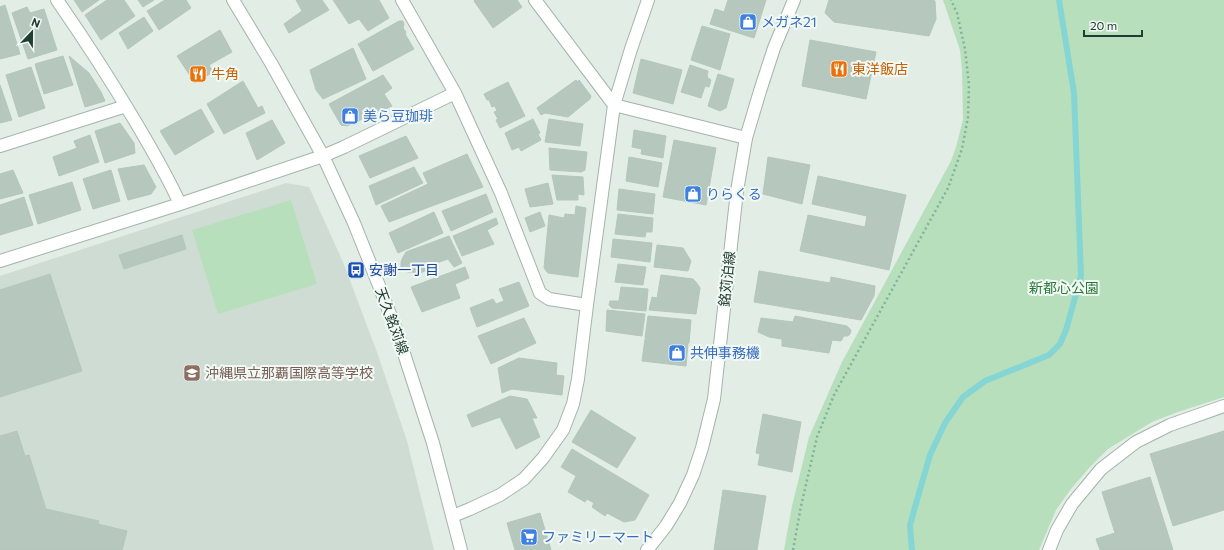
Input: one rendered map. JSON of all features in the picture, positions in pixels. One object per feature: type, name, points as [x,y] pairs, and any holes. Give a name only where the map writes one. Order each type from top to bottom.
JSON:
[{"type":"street","points":[[57,0],[126,106],[153,152],[180,204]]},
{"type":"street","name":"天久銘苅線","points":[[233,0],[271,63],[323,156],[356,230],[397,332],[433,443],[461,550]]},
{"type":"street","points":[[402,0],[455,93],[501,194],[540,293],[549,299],[587,305]]},
{"type":"street","points":[[535,0],[614,105],[746,138]]},
{"type":"street","points":[[453,516],[500,495],[524,479],[543,458],[563,430],[573,404],[578,379],[614,105],[648,0]]},
{"type":"street","name":"銘苅泊線","points":[[647,550],[666,526],[680,503],[693,475],[709,423],[714,399],[736,199],[746,138],[774,48],[794,0]]},
{"type":"street","points":[[0,261],[180,204],[323,156],[455,93]]},
{"type":"street","points":[[0,146],[126,106]]},
{"type":"street","points":[[1049,550],[1057,530],[1072,504],[1101,469],[1136,442],[1170,425],[1224,406]]},
{"type":"path","points":[[793,550],[801,506],[817,437],[834,395],[948,188],[962,149],[968,117],[968,85],[965,49],[957,13],[952,0]]},
{"type":"shaded area","name":"沖縄県立那覇国際高等学校","points":[[286,183],[309,187],[343,262],[377,352],[407,441],[434,550],[0,550],[0,276]]},
{"type":"green space","name":"新都心公園","points":[[943,0],[1224,0],[1224,397],[1152,422],[1108,449],[1071,489],[1056,510],[1039,550],[784,550],[792,506],[809,437],[842,362],[951,161],[956,147],[963,120],[962,70],[960,50]]},
{"type":"green space","points":[[291,200],[317,284],[218,314],[192,230]]},
{"type":"building","points":[[74,0],[99,0],[82,12]]},
{"type":"building","points":[[107,0],[124,0],[135,16],[101,40],[85,15]]},
{"type":"building","points":[[138,0],[154,0],[143,7]]},
{"type":"building","points":[[165,0],[186,0],[191,8],[159,30],[147,11]]},
{"type":"building","points":[[296,0],[322,0],[329,10],[289,33],[284,24],[302,11]]},
{"type":"building","points":[[333,0],[379,0],[389,18],[368,31],[359,19],[349,24]]},
{"type":"building","points":[[517,0],[522,7],[493,28],[474,1]]},
{"type":"building","points":[[728,0],[766,0],[754,38],[710,24],[715,9],[724,12]]},
{"type":"building","points":[[829,0],[933,0],[935,1],[936,19],[929,36],[834,22],[825,13]]},
{"type":"building","points":[[5,5],[20,54],[0,59],[0,7]]},
{"type":"building","points":[[27,7],[30,13],[44,9],[57,50],[28,59],[12,13]]},
{"type":"building","points":[[144,17],[153,31],[128,49],[119,33]]},
{"type":"building","points":[[399,21],[403,21],[403,28],[406,32],[405,34],[414,49],[373,71],[358,44]]},
{"type":"building","points":[[702,26],[730,34],[720,70],[691,60]]},
{"type":"building","points":[[220,30],[232,52],[209,65],[213,72],[195,83],[177,56]]},
{"type":"building","name":"東洋飯店","points":[[810,40],[876,52],[866,99],[802,86]]},
{"type":"building","points":[[353,48],[366,79],[323,99],[316,90],[310,70]]},
{"type":"building","points":[[63,56],[73,85],[44,94],[35,64]]},
{"type":"building","points":[[69,56],[89,73],[105,101],[85,107]]},
{"type":"building","points":[[641,59],[682,70],[673,104],[633,93]]},
{"type":"building","points":[[690,65],[708,71],[707,77],[711,80],[709,87],[705,86],[701,98],[681,92]]},
{"type":"building","points":[[31,67],[45,108],[19,117],[6,75]]},
{"type":"building","points":[[718,74],[734,79],[726,108],[720,111],[708,106]]},
{"type":"building","points":[[383,75],[392,88],[384,94],[392,106],[347,126],[341,125],[329,104]]},
{"type":"building","points":[[576,80],[578,82],[579,80],[591,96],[590,99],[568,117],[545,113],[541,115],[537,108]]},
{"type":"building","points":[[243,81],[258,108],[262,106],[265,113],[224,134],[207,104]]},
{"type":"building","points":[[508,82],[525,116],[500,128],[496,120],[498,119],[494,112],[497,111],[495,106],[492,107],[484,94]]},
{"type":"building","points":[[0,85],[12,120],[0,123]]},
{"type":"building","points":[[201,109],[214,132],[175,155],[160,131]]},
{"type":"building","points":[[533,119],[540,133],[538,134],[541,140],[521,151],[519,147],[512,150],[505,133]]},
{"type":"building","points":[[549,119],[583,124],[580,146],[545,142]]},
{"type":"building","points":[[272,120],[285,143],[257,160],[246,133]]},
{"type":"building","points":[[120,123],[134,143],[135,153],[105,163],[95,131]]},
{"type":"building","points":[[634,130],[666,136],[663,158],[641,154],[642,149],[632,147]]},
{"type":"building","points":[[90,135],[99,162],[59,176],[53,157],[77,148],[74,141]]},
{"type":"building","points":[[406,136],[418,158],[370,178],[359,156]]},
{"type":"building","points":[[674,140],[716,148],[706,205],[663,197]]},
{"type":"building","points":[[549,148],[587,152],[585,170],[581,172],[550,170]]},
{"type":"building","points":[[467,154],[483,187],[389,222],[381,206],[428,184],[423,173]]},
{"type":"building","points":[[629,157],[662,163],[658,187],[626,181]]},
{"type":"building","points":[[768,157],[810,165],[802,204],[763,194]]},
{"type":"building","points":[[144,165],[156,187],[151,194],[128,200],[118,169]]},
{"type":"building","points":[[414,167],[423,183],[376,205],[369,186]]},
{"type":"building","points":[[13,170],[23,193],[0,199],[0,174]]},
{"type":"building","points":[[111,170],[120,201],[93,209],[83,179]]},
{"type":"building","points":[[552,175],[583,177],[584,195],[578,194],[578,200],[557,200]]},
{"type":"building","points":[[818,176],[906,195],[889,270],[800,251],[808,215],[865,227],[867,216],[812,204]]},
{"type":"building","points":[[72,182],[81,210],[38,224],[29,195]]},
{"type":"building","points":[[548,183],[553,204],[530,207],[525,189]]},
{"type":"building","points":[[619,189],[655,194],[653,214],[617,210]]},
{"type":"building","points":[[486,194],[493,212],[451,231],[442,211]]},
{"type":"building","points":[[24,197],[33,225],[0,235],[0,205]]},
{"type":"building","points":[[576,206],[586,208],[578,277],[548,273],[544,268],[549,215],[564,218],[565,214],[575,215]]},
{"type":"building","points":[[434,212],[443,233],[398,253],[389,233]]},
{"type":"building","points":[[540,212],[545,226],[530,232],[525,218]]},
{"type":"building","points":[[618,214],[653,218],[652,232],[646,232],[645,237],[615,234]]},
{"type":"building","points":[[496,218],[498,224],[487,230],[494,244],[462,256],[453,236]]},
{"type":"building","points":[[182,235],[186,249],[124,269],[119,255]]},
{"type":"building","points":[[449,236],[462,263],[454,267],[448,259],[431,265],[432,268],[415,275],[413,272],[403,270],[401,267],[401,262],[406,252]]},
{"type":"building","points":[[613,239],[652,243],[650,262],[611,257]]},
{"type":"building","points":[[657,245],[683,248],[691,261],[688,271],[654,267]]},
{"type":"building","points":[[618,264],[646,267],[643,285],[615,282]]},
{"type":"building","points":[[465,267],[469,278],[455,284],[460,298],[422,312],[411,287]]},
{"type":"building","points":[[759,271],[830,283],[831,277],[875,286],[874,296],[861,320],[754,302]]},
{"type":"building","points":[[50,274],[82,371],[0,397],[0,290]]},
{"type":"building","points":[[661,275],[693,279],[696,282],[700,288],[696,314],[649,310],[652,297],[657,298]]},
{"type":"building","points":[[519,282],[529,306],[477,327],[470,308],[493,299],[496,304],[504,301],[499,289]]},
{"type":"building","points":[[621,287],[648,289],[646,311],[612,308],[609,305],[610,301],[619,301]]},
{"type":"building","points":[[607,310],[645,314],[642,336],[606,331]]},
{"type":"building","points":[[648,316],[691,320],[689,343],[645,338]]},
{"type":"building","points":[[795,316],[847,326],[851,330],[850,334],[848,336],[844,336],[841,341],[832,340],[829,353],[782,346],[782,339],[769,337],[758,332],[761,318],[793,322]]},
{"type":"building","points":[[524,318],[536,343],[491,364],[478,336]]},
{"type":"building","points":[[645,339],[688,343],[686,366],[642,361]]},
{"type":"building","points":[[519,358],[557,363],[556,375],[564,376],[562,395],[512,389],[502,393],[498,368]]},
{"type":"building","points":[[510,396],[527,399],[537,418],[532,418],[540,437],[516,449],[500,417],[472,427],[467,415]]},
{"type":"building","points":[[591,410],[636,438],[617,468],[572,442]]},
{"type":"building","points":[[763,414],[801,422],[792,472],[758,465],[760,454],[756,453]]},
{"type":"building","points":[[17,431],[25,456],[29,455],[46,509],[99,521],[98,524],[127,531],[122,550],[0,550],[0,436]]},
{"type":"building","points":[[1224,431],[1224,510],[1173,526],[1150,454]]},
{"type":"building","points":[[572,449],[649,495],[635,520],[624,522],[607,513],[605,516],[592,507],[594,503],[587,499],[585,502],[568,492],[576,476],[561,467]]},
{"type":"building","points":[[1150,477],[1173,550],[1100,550],[1096,539],[1115,533],[1102,492]]},
{"type":"building","points":[[723,490],[766,496],[757,550],[714,550]]},
{"type":"building","name":"ファミリーマート","points":[[540,513],[551,550],[515,550],[507,523]]},
{"type":"waterway","points":[[912,550],[910,525],[930,455],[945,423],[963,397],[985,381],[1049,355],[1060,344],[1066,330],[1081,276],[1074,93],[1059,0]]},
{"type":"place","name":"メガネ21","points":[[748,22]]},
{"type":"place","name":"東洋飯店","points":[[839,69]]},
{"type":"place","name":"牛角","points":[[198,74]]},
{"type":"place","name":"美ら豆珈琲","points":[[350,116]]},
{"type":"place","name":"りらくる","points":[[693,194]]},
{"type":"place","name":"安謝一丁目","points":[[356,270]]},
{"type":"place","name":"共伸事務機","points":[[677,353]]},
{"type":"place","name":"沖縄県立那覇国際高等学校","points":[[192,373]]},
{"type":"place","name":"ファミリーマート","points":[[529,537]]}]
